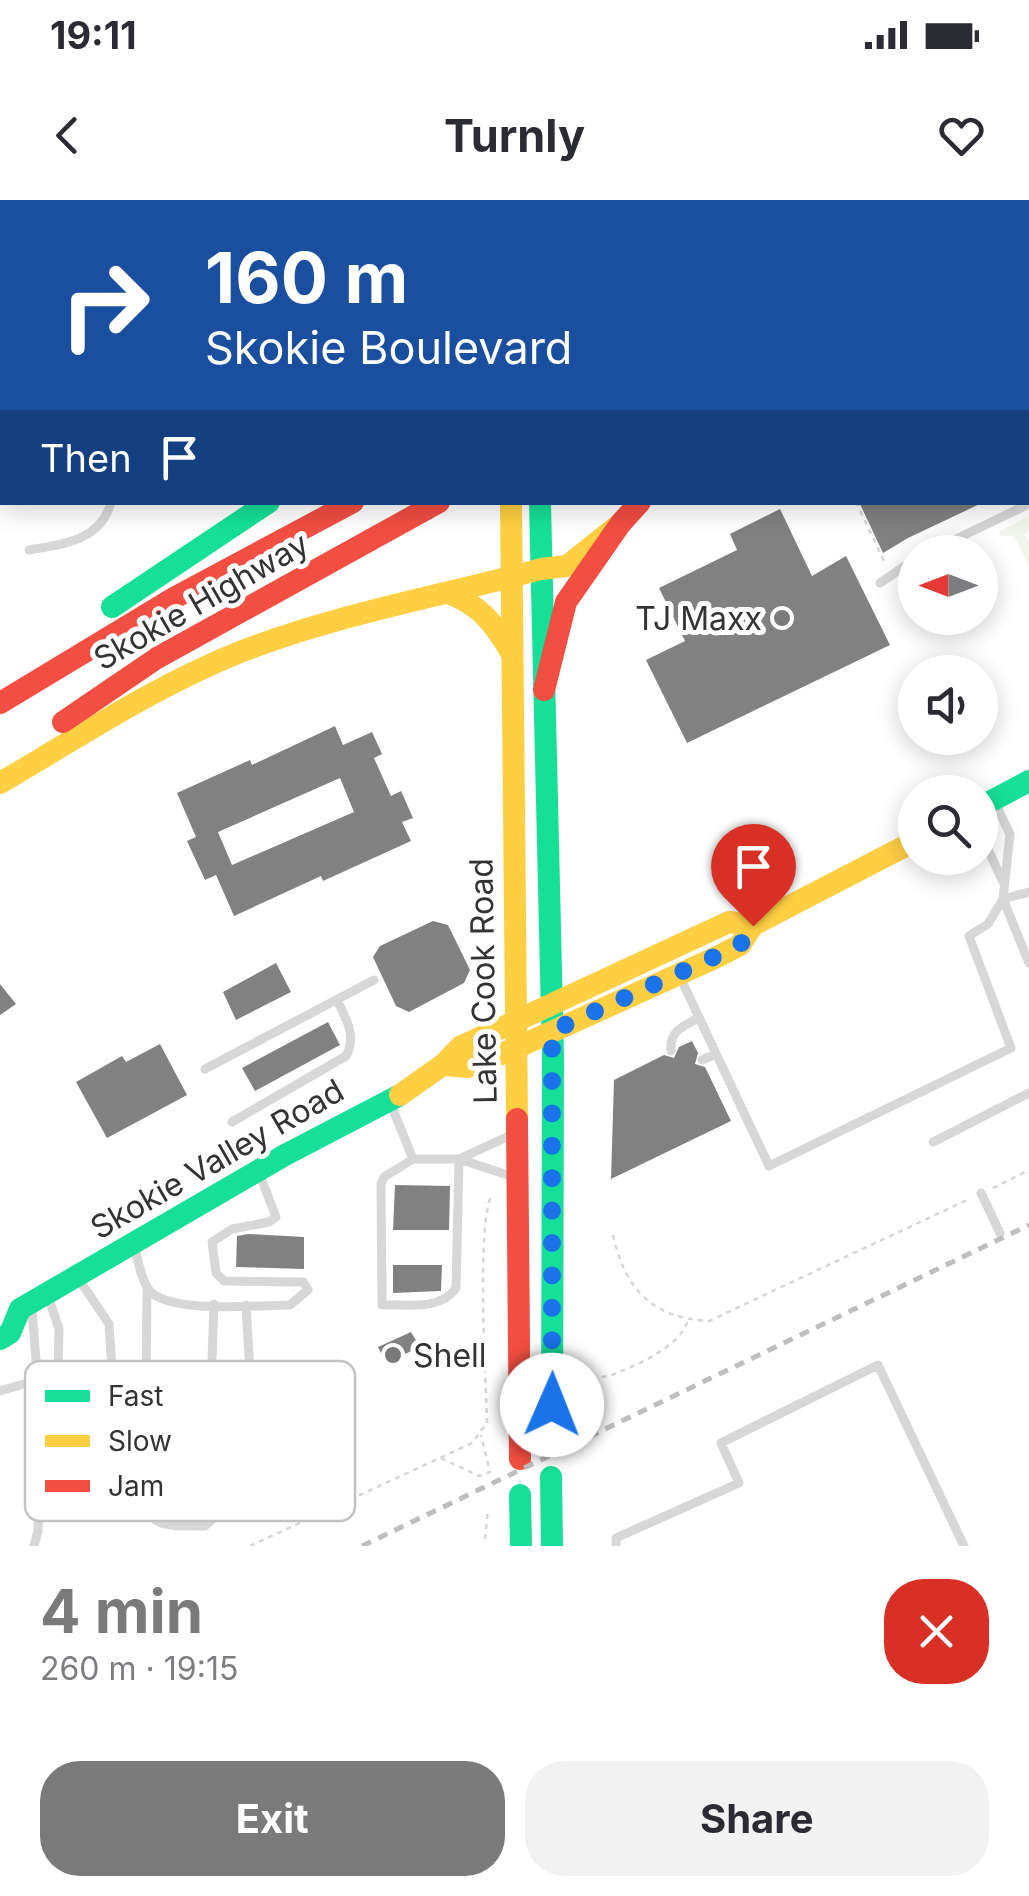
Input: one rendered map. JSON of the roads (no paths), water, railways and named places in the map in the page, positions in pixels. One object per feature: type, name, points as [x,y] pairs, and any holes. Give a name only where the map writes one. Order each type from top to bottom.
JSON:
[{"type":"main road","points":[[0,684],[265,505]]},
{"type":"main road","name":"Skokie Highway","points":[[0,703],[196,584],[347,505]]},
{"type":"main road","name":"Skokie Highway","points":[[0,764],[157,658],[434,505]]},
{"type":"main road","name":"Lake Cook Road","points":[[511,505],[520,1459]]},
{"type":"main road","name":"Lake Cook Road","points":[[540,505],[552,1004],[552,1441]]},
{"type":"main road","points":[[0,783],[180,680],[241,652],[329,624],[541,569],[566,566],[637,505]]},
{"type":"main road","points":[[544,690],[566,602],[621,522]]},
{"type":"main road","points":[[448,593],[475,602],[488,614],[512,654]]},
{"type":"main road","points":[[998,798],[1029,782]]},
{"type":"main road","points":[[753,926],[898,849]]},
{"type":"main road","name":"Skokie Valley Road","points":[[0,1339],[10,1334],[25,1302],[389,1100],[445,1065],[460,1047],[729,922],[753,926],[740,945],[678,975],[516,1048],[468,1066],[445,1065]]},
{"type":"main road","points":[[552,1477],[552,1546]]},
{"type":"main road","points":[[520,1495],[521,1546]]},
{"type":"lane","points":[[29,550],[85,536],[104,520],[110,505]]},
{"type":"lane","points":[[964,535],[1027,505]]},
{"type":"lane","points":[[880,583],[898,571]]},
{"type":"lane","points":[[998,818],[1010,834],[1003,899],[1029,963]]},
{"type":"lane","points":[[998,871],[1004,884]]},
{"type":"lane","points":[[678,975],[769,1166],[1011,1048],[969,936],[988,924],[1003,899],[1029,892]]},
{"type":"lane","points":[[205,1069],[374,980]]},
{"type":"lane","points":[[232,1122],[346,1056],[352,1045],[350,1028],[337,1000]]},
{"type":"lane","points":[[671,1051],[674,1033],[699,1018]]},
{"type":"lane","points":[[702,1060],[716,1054]]},
{"type":"lane","points":[[933,1142],[1029,1094]]},
{"type":"lane","points":[[389,1100],[413,1159]]},
{"type":"lane","points":[[459,1160],[518,1132]]},
{"type":"lane","points":[[459,1160],[456,1288],[449,1299],[440,1303],[382,1305],[384,1177],[413,1159],[459,1160],[518,1178]]},
{"type":"lane","points":[[147,1289],[163,1300],[290,1305],[308,1290],[304,1282],[224,1281],[216,1273],[212,1242],[232,1229],[269,1222],[276,1216],[258,1171]]},
{"type":"lane","points":[[981,1193],[1000,1233]]},
{"type":"lane","points":[[134,1244],[147,1289],[146,1361]]},
{"type":"lane","points":[[77,1276],[109,1324],[111,1361]]},
{"type":"lane","points":[[25,1302],[59,1329],[58,1361]]},
{"type":"lane","points":[[25,1302],[35,1361]]},
{"type":"lane","points":[[212,1361],[214,1304]]},
{"type":"lane","points":[[246,1304],[249,1361]]},
{"type":"lane","points":[[616,1546],[616,1538],[740,1483],[721,1444],[878,1365],[964,1546]]},
{"type":"lane","points":[[0,1391],[25,1384]]},
{"type":"lane","points":[[34,1546],[37,1521]]},
{"type":"lane","points":[[156,1521],[166,1527],[205,1526],[210,1521]]},
{"type":"railway","points":[[362,1546],[1029,1225]]},
{"type":"place","name":"TJ Maxx","points":[[782,618]]},
{"type":"place","name":"Shell","points":[[393,1355]]}]
